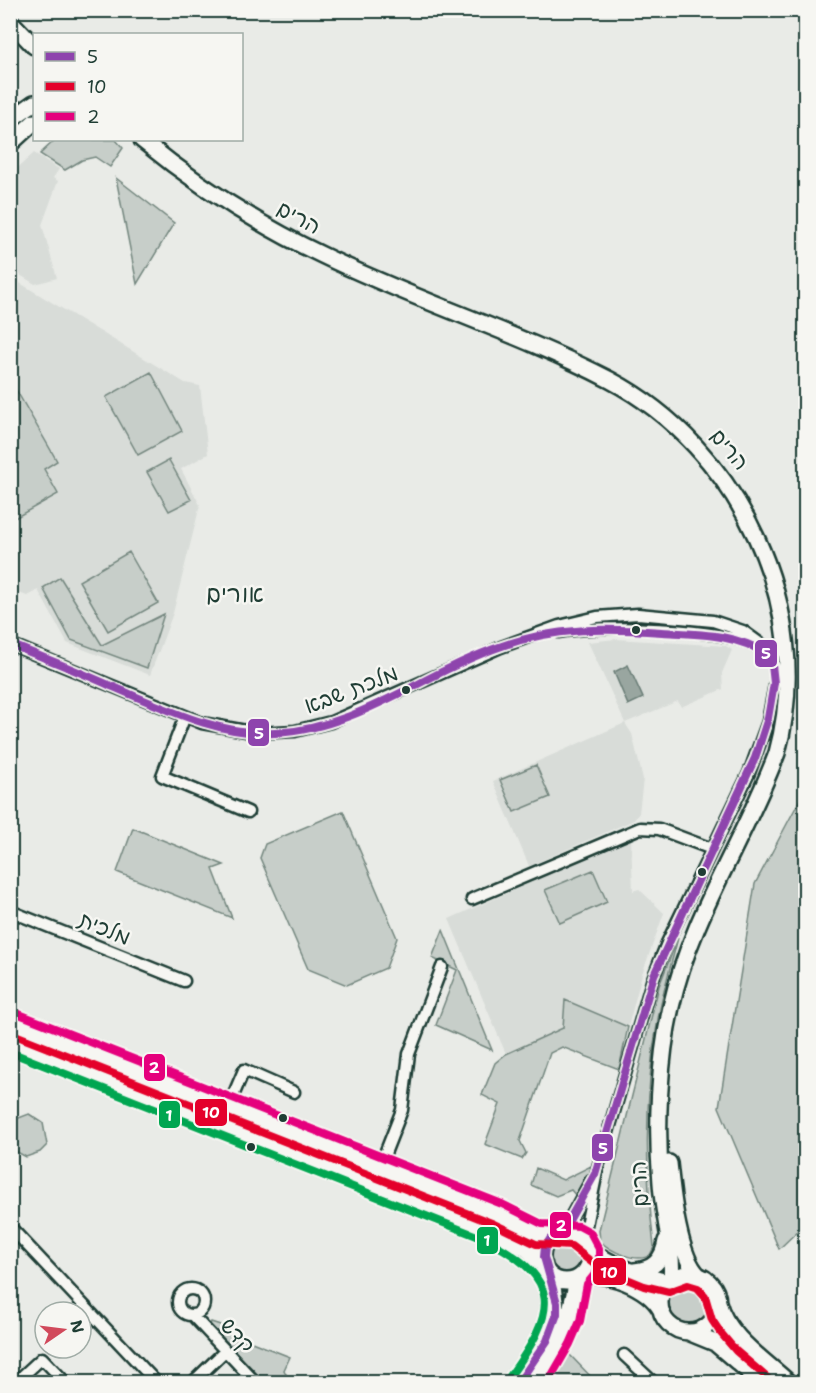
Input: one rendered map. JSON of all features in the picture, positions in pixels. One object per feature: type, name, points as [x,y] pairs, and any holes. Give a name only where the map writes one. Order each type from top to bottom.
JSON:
[{"type":"main road","points":[[10,21],[33,45]]},
{"type":"main road","points":[[10,120],[33,104]]},
{"type":"main road","points":[[10,144],[33,123]]},
{"type":"main road","name":"הרים","points":[[143,141],[219,196],[297,243],[347,267],[589,370],[646,401],[669,418],[707,454],[752,518],[774,569],[789,628],[792,656],[789,706],[769,772],[708,898],[684,962],[667,1031],[659,1162],[671,1260],[670,1282]]},
{"type":"main road","points":[[10,1022],[506,1217],[537,1234],[574,1234],[586,1244],[634,1271],[670,1282]]},
{"type":"main road","points":[[10,1041],[506,1237],[532,1253],[547,1270],[562,1281],[594,1274],[607,1276],[648,1295],[670,1325],[712,1341],[761,1383]]},
{"type":"main road","name":"הרים","points":[[663,1082],[669,1167],[676,1210],[688,1259],[699,1276]]},
{"type":"main road","points":[[531,1380],[557,1316],[557,1300],[547,1270],[544,1249],[559,1234]]},
{"type":"main road","points":[[634,1271],[650,1268],[659,1260],[667,1235]]},
{"type":"main road","points":[[531,1380],[561,1339],[570,1317],[579,1278],[589,1266],[586,1244]]},
{"type":"main road","points":[[661,1310],[662,1294],[670,1282],[682,1275],[699,1276],[712,1286],[724,1318],[734,1331],[788,1383]]},
{"type":"main road","points":[[688,1332],[701,1330],[710,1323],[718,1302]]},
{"type":"street","name":"מלכת שבא","points":[[10,644],[185,716],[220,728],[276,733],[313,727],[347,716],[488,653],[532,636],[572,622],[610,615],[702,619],[743,631],[765,646],[771,656]]},
{"type":"street","name":"מלכת שבא","points":[[532,636],[597,628],[717,634],[746,641],[771,656]]},
{"type":"street","points":[[586,1244],[597,1167],[655,973],[748,772],[768,721],[777,679],[771,656]]},
{"type":"street","points":[[185,716],[162,776],[248,812]]},
{"type":"street","points":[[472,899],[640,828],[663,830],[712,849]]},
{"type":"street","name":"מלכית","points":[[10,911],[184,981]]},
{"type":"street","points":[[373,1184],[404,1102],[411,1045],[442,967]]},
{"type":"street","points":[[221,1124],[244,1070],[294,1092]]},
{"type":"street","points":[[559,1234],[597,1167]]},
{"type":"street","points":[[10,1231],[12,1229],[156,1383]]},
{"type":"street","name":"קדש","points":[[192,1315],[255,1383]]},
{"type":"street","points":[[194,1383],[225,1351]]},
{"type":"street","points":[[624,1355],[651,1382]]},
{"type":"street","points":[[20,1381],[42,1358],[65,1383]]},
{"type":"shaded area","points":[[54,141],[117,141],[123,148],[110,167],[95,157],[82,160],[65,170],[40,154]]},
{"type":"shaded area","points":[[34,153],[59,169],[53,178],[58,181],[42,225],[57,278],[35,284],[10,269],[11,174]]},
{"type":"shaded area","points":[[116,178],[174,223],[137,284]]},
{"type":"shaded area","points":[[10,277],[185,383],[200,386],[208,454],[181,469],[200,505],[173,613],[150,675],[67,643],[38,590],[27,596],[11,590]]},
{"type":"shaded area","points":[[151,372],[182,431],[138,455],[106,397]]},
{"type":"shaded area","points":[[11,381],[57,461],[44,469],[58,494],[13,519],[10,514]]},
{"type":"shaded area","points":[[169,460],[191,500],[169,511],[147,472]]},
{"type":"shaded area","points":[[129,552],[158,603],[108,631],[79,581]]},
{"type":"shaded area","points":[[60,577],[102,645],[164,614],[147,668],[71,640],[43,588]]},
{"type":"shaded area","points":[[616,639],[726,646],[732,650],[722,673],[723,689],[681,707],[678,701],[625,723],[588,642]]},
{"type":"shaded area","points":[[628,665],[643,698],[628,705],[614,672]]},
{"type":"shaded area","points":[[625,723],[632,734],[643,779],[639,813],[634,820],[529,866],[493,781]]},
{"type":"shaded area","points":[[536,765],[550,797],[514,812],[500,780]]},
{"type":"shaded area","points":[[805,790],[805,1224],[779,1249],[719,1107],[755,884]]},
{"type":"shaded area","points":[[343,811],[397,938],[386,968],[347,985],[308,969],[260,858],[265,844]]},
{"type":"shaded area","points":[[133,828],[224,865],[213,869],[232,918],[117,872]]},
{"type":"shaded area","points":[[631,838],[633,891],[639,889],[664,913],[642,974],[628,1027],[566,1000],[563,1028],[506,1054],[449,919]]},
{"type":"shaded area","points":[[593,870],[607,902],[560,923],[545,890]]},
{"type":"shaded area","points":[[443,930],[492,1050],[436,1025],[457,970],[432,958]]},
{"type":"shaded area","points":[[678,938],[660,1009],[650,1076],[647,1133],[654,1247],[650,1255],[638,1258],[617,1252],[604,1245],[600,1241],[599,1230],[659,986]]},
{"type":"shaded area","points":[[565,1000],[628,1027],[619,1069],[562,1047],[550,1053],[520,1141],[526,1153],[522,1159],[485,1144],[500,1104],[482,1095],[495,1063],[506,1054],[563,1028]]},
{"type":"shaded area","points":[[29,1114],[43,1123],[47,1145],[40,1152],[26,1157],[12,1149],[11,1121]]},
{"type":"shaded area","points":[[591,1166],[589,1179],[577,1197],[571,1190],[556,1196],[531,1185],[536,1168],[563,1180]]},
{"type":"shaded area","points":[[566,1237],[574,1238],[580,1243],[585,1249],[585,1265],[580,1271],[574,1276],[566,1277],[558,1276],[552,1271],[547,1265],[546,1257],[547,1249],[552,1243],[558,1238]]},
{"type":"shaded area","points":[[689,1277],[699,1279],[707,1285],[713,1293],[715,1303],[713,1313],[707,1321],[699,1327],[689,1329],[679,1327],[671,1321],[665,1313],[663,1303],[665,1293],[671,1285],[679,1279]]},
{"type":"shaded area","points":[[211,1322],[230,1328],[229,1333],[290,1357],[284,1370],[290,1382],[265,1382],[210,1325]]},
{"type":"shaded area","points":[[569,1354],[596,1382],[554,1382],[554,1376]]},
{"type":"transit line","name":"5","points":[[10,644],[191,718],[232,730],[254,733],[305,729],[335,721],[363,711],[474,657],[522,640],[561,632],[621,630],[718,636],[745,643],[771,656],[774,683],[768,718],[755,758],[654,975],[595,1174],[562,1233],[550,1239],[545,1247],[544,1257],[557,1303],[557,1314],[547,1341],[519,1382]]},
{"type":"transit line","name":"2","points":[[14,1012],[502,1204],[542,1224],[579,1226],[590,1232],[599,1249],[599,1269],[587,1284],[580,1321],[570,1344],[548,1382]]},
{"type":"transit line","name":"10","points":[[10,1033],[494,1224],[536,1244],[571,1246],[598,1267],[644,1286],[669,1292],[688,1285],[698,1288],[705,1296],[712,1320],[720,1332],[736,1351],[772,1382]]},
{"type":"transit line","name":"1","points":[[10,1052],[487,1240],[512,1255],[529,1269],[540,1283],[545,1299],[537,1333],[510,1376]]},
{"type":"district","name":"אורים","points":[[235,594]]}]
